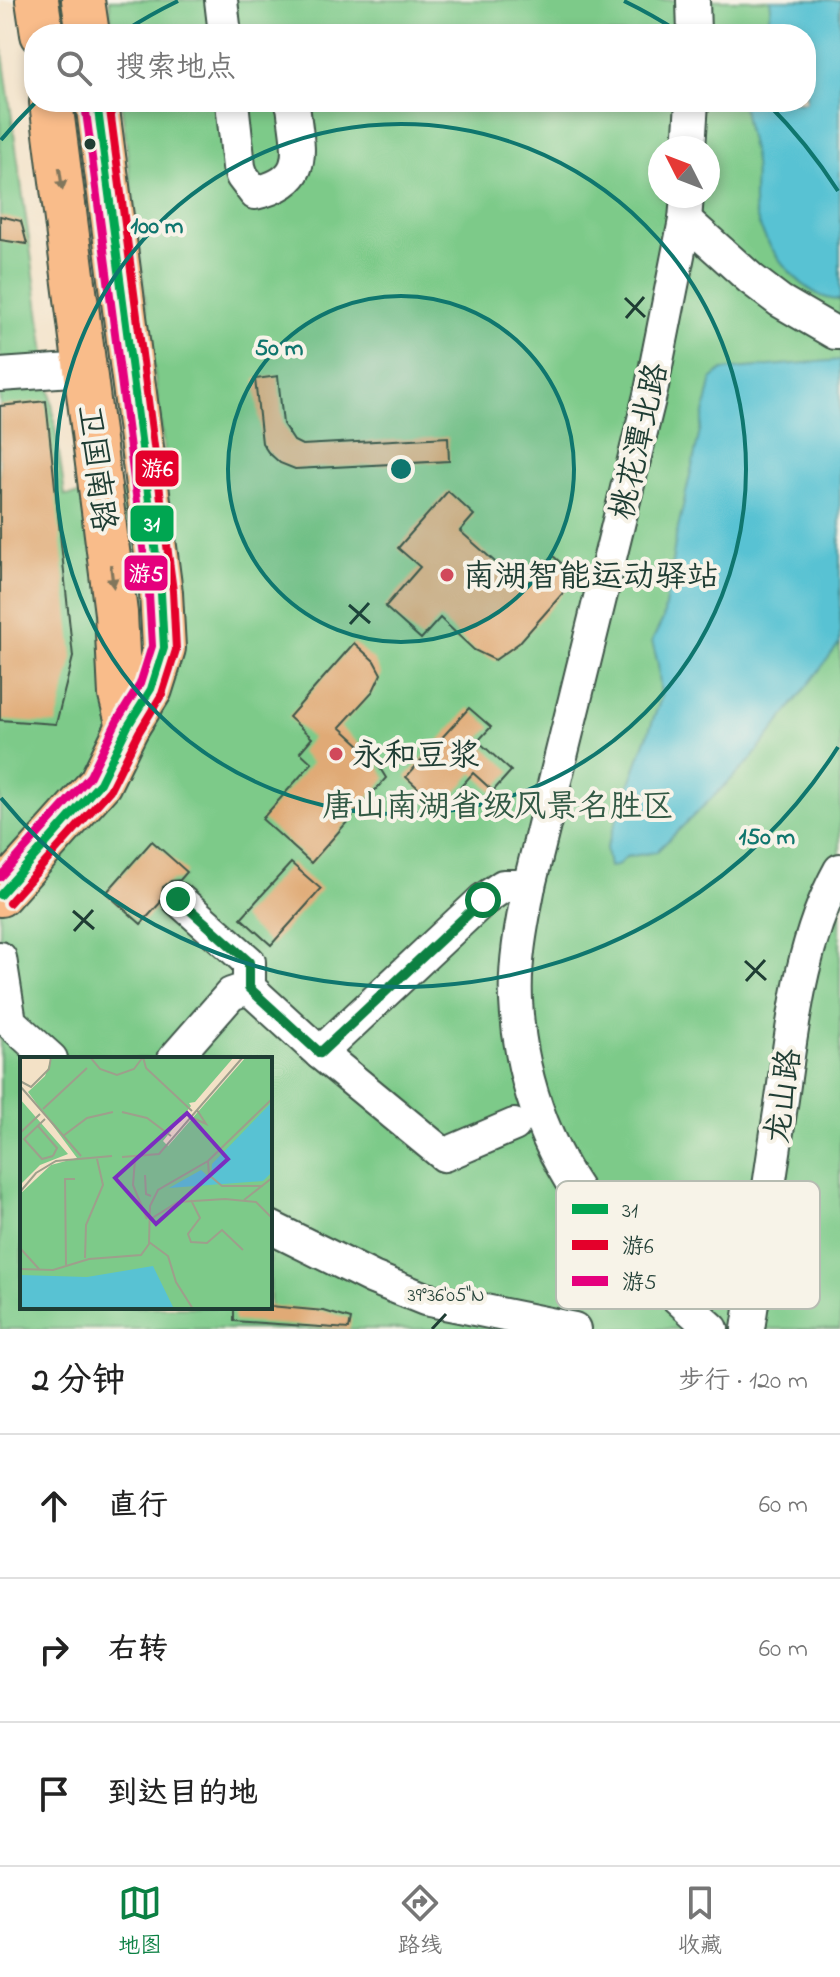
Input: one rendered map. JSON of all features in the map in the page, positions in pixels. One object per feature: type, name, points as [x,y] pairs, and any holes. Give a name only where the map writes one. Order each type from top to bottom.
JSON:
[{"type":"main road","points":[[37,0],[41,24]]},
{"type":"main road","points":[[83,0],[87,24]]},
{"type":"main road","name":"卫国南路","points":[[52,112],[116,613],[120,695],[128,726]]},
{"type":"main road","name":"卫国南路","points":[[98,112],[161,593],[164,648],[151,689],[128,726]]},
{"type":"main road","points":[[0,869],[128,726]]},
{"type":"main road","points":[[0,895],[100,783],[128,726]]},
{"type":"street","points":[[221,0],[224,24]]},
{"type":"street","points":[[693,0],[694,24]]},
{"type":"street","points":[[233,112],[239,167],[255,193],[278,188],[298,162],[294,112]]},
{"type":"street","points":[[690,136],[691,112]]},
{"type":"street","points":[[686,208],[751,279],[780,301],[837,333]]},
{"type":"street","name":"桃花潭北路","points":[[572,1181],[534,1107],[516,1000],[519,939],[529,886],[651,391],[686,208]]},
{"type":"street","points":[[0,375],[86,369]]},
{"type":"street","name":"龙山路","points":[[769,1181],[794,1012],[807,948],[825,896],[840,870]]},
{"type":"street","points":[[320,1053],[483,900],[503,886],[529,886]]},
{"type":"street","points":[[178,899],[249,962],[249,988],[320,1053],[444,1155],[514,1125]]},
{"type":"street","points":[[0,958],[10,1022],[49,1057]]},
{"type":"street","points":[[176,1057],[231,994],[249,988]]},
{"type":"street","points":[[272,1228],[361,1273],[425,1299],[574,1329]]},
{"type":"street","name":"桃花潭北路","points":[[690,1309],[712,1329]]},
{"type":"street","name":"龙山路","points":[[748,1329],[751,1309]]},
{"type":"green space","name":"唐山南湖省级风景名胜区","points":[[109,0],[840,0],[840,1329],[0,1329],[0,33],[65,496],[168,486],[122,112],[816,112],[816,24],[112,24]]},
{"type":"water","points":[[770,0],[840,0],[840,300],[826,298],[813,291],[787,269],[759,226],[755,212],[754,163],[744,112],[816,112],[816,24],[768,24]]},
{"type":"water","points":[[840,360],[840,643],[749,762],[656,852],[626,857],[617,866],[609,867],[606,849],[661,698],[652,641],[663,619],[676,537],[712,378],[723,370]]},
{"type":"building","points":[[0,216],[21,221],[27,244],[0,240]]},
{"type":"building","points":[[278,376],[283,424],[294,441],[302,445],[448,437],[449,461],[295,469],[280,463],[262,443],[255,379]]},
{"type":"building","points":[[46,401],[73,657],[56,724],[0,720],[0,406]]},
{"type":"building","name":"南湖智能运动驿站","points":[[448,491],[474,515],[460,531],[512,577],[516,572],[528,583],[553,556],[577,577],[519,643],[495,660],[474,650],[440,618],[421,639],[385,607],[420,567],[398,548]]},
{"type":"building","name":"永和豆浆","points":[[354,643],[374,661],[381,674],[373,691],[340,727],[373,757],[386,778],[311,863],[262,819],[312,763],[300,752],[312,738],[289,717]]},
{"type":"building","points":[[469,708],[491,727],[478,741],[511,771],[493,791],[473,773],[441,809],[406,777]]},
{"type":"building","points":[[152,841],[187,872],[180,880],[171,881],[163,887],[160,903],[141,924],[106,893]]},
{"type":"building","points":[[291,863],[321,889],[271,945],[241,918]]},
{"type":"building","points":[[272,1306],[324,1311],[351,1319],[349,1329],[234,1321],[234,1309],[272,1309]]},
{"type":"transit line","name":"游5","points":[[0,877],[90,776],[117,721],[140,684],[152,646],[149,594],[86,112]]},
{"type":"transit line","name":"31","points":[[0,895],[100,783],[128,726],[151,689],[164,648],[161,593],[98,112]]},
{"type":"transit line","name":"游6","points":[[9,903],[110,790],[162,694],[176,650],[173,591],[110,112]]},
{"type":"place","name":"南湖智能运动驿站","points":[[447,575]]},
{"type":"place","name":"永和豆浆","points":[[336,754]]},
{"type":"route","points":[[178,899],[249,962],[249,988],[320,1053],[483,900]]}]
